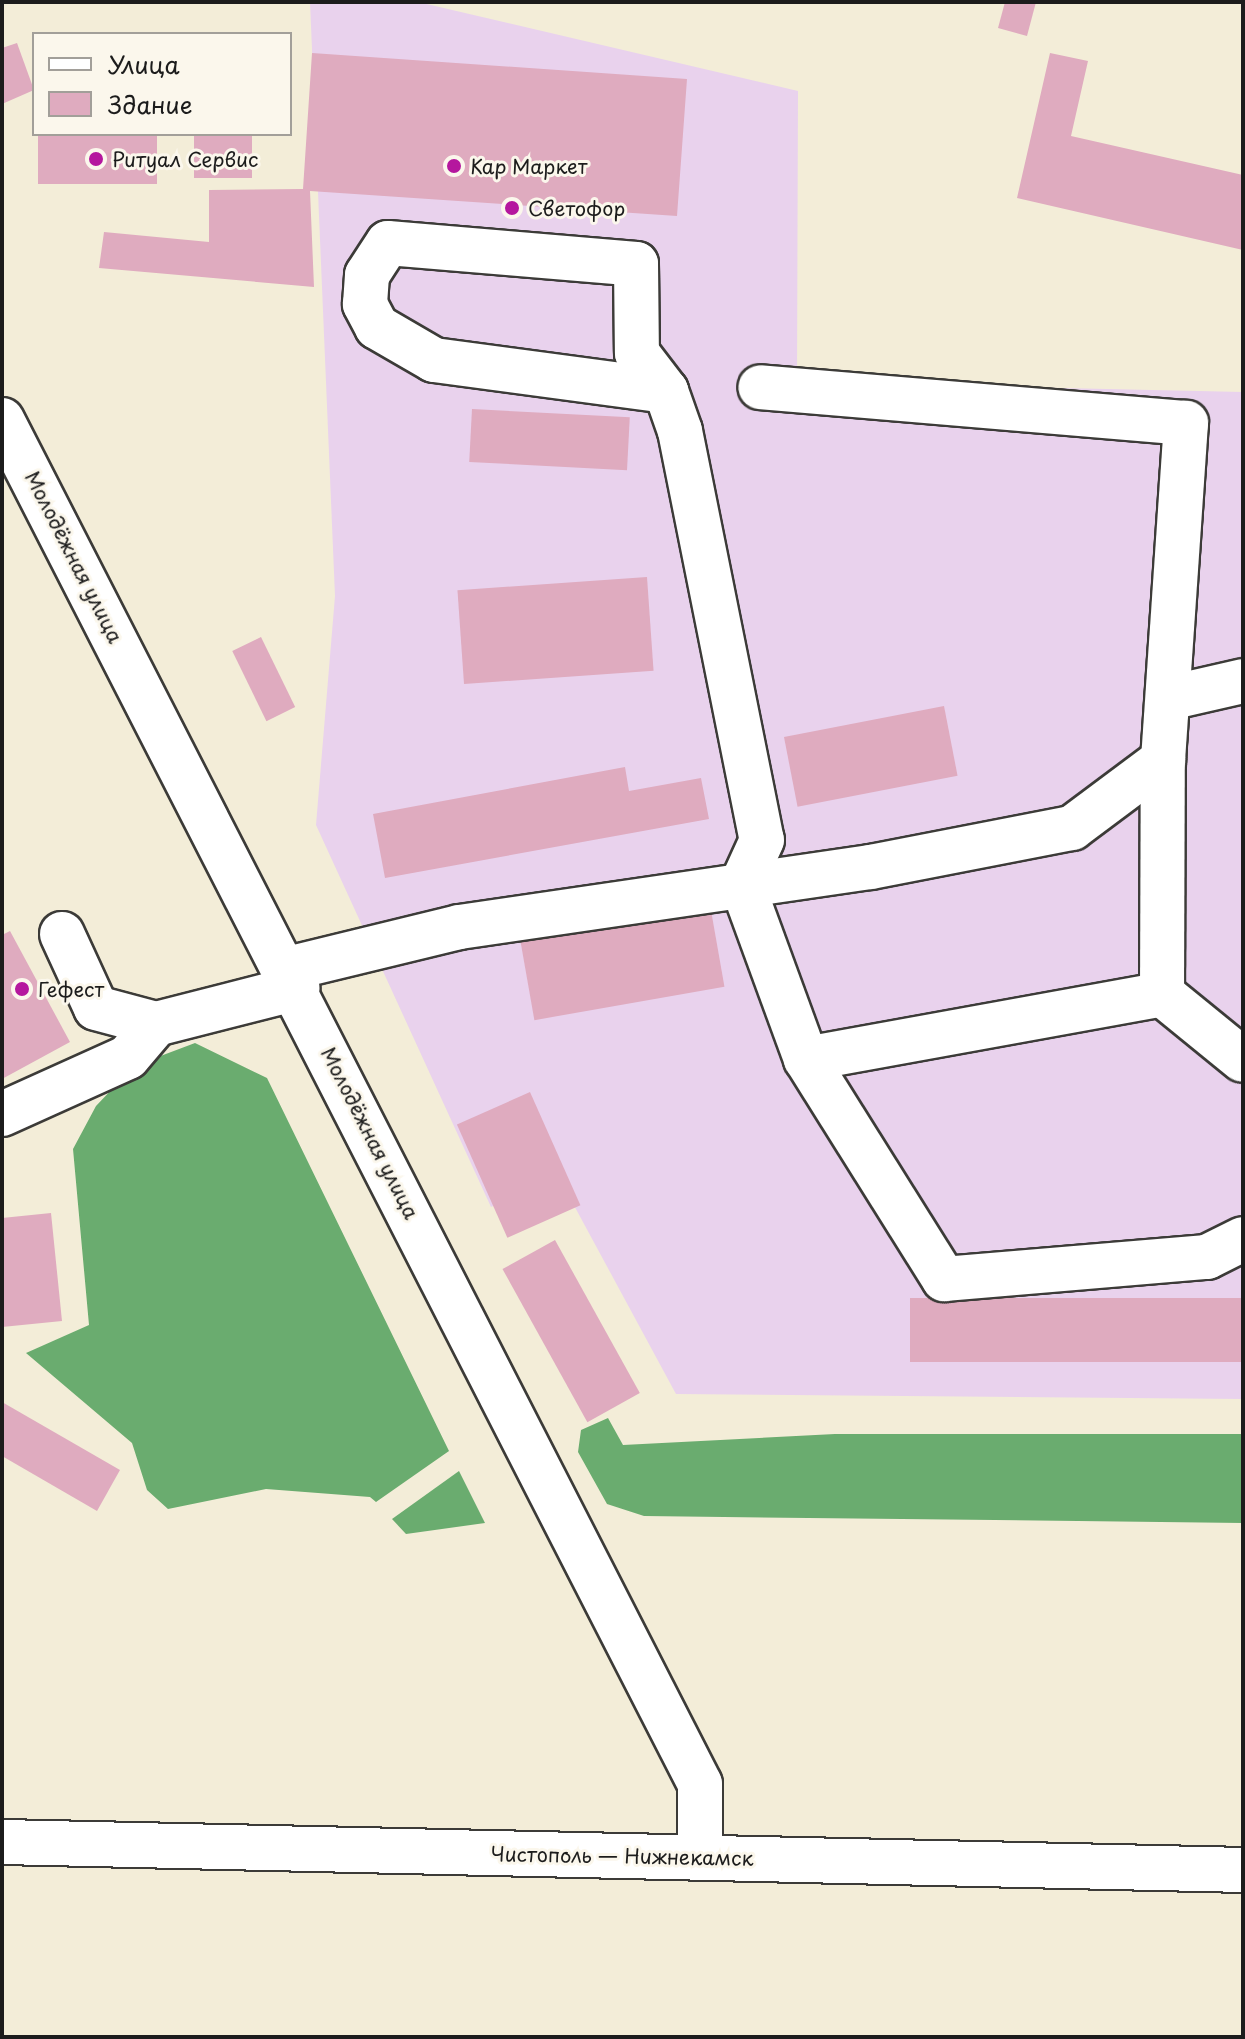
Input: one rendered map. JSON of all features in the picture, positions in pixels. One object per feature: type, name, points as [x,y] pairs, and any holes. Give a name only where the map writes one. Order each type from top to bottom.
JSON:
[{"type":"street","points":[[666,391],[434,360],[377,327],[365,304],[367,275],[388,243],[636,264],[637,353],[666,391],[680,431],[762,840],[742,884],[806,1059],[944,1279],[1207,1257],[1243,1239]]},
{"type":"street","points":[[761,387],[1186,423],[1163,760],[1162,994]]},
{"type":"street","name":"Молодёжная улица","points":[[2,420],[292,979],[700,1784],[700,1858]]},
{"type":"street","points":[[1169,698],[1243,681]]},
{"type":"street","points":[[2,1114],[128,1057],[156,1024],[459,927],[871,867],[1072,828],[1163,760]]},
{"type":"street","points":[[62,934],[96,1008],[156,1024]]},
{"type":"street","points":[[806,1059],[1162,994],[1243,1060]]},
{"type":"street","name":"Чистополь — Нижнекамск","points":[[2,1842],[1243,1870]]},
{"type":"shaded area","points":[[310,2],[418,2],[798,91],[797,382],[1243,392],[1243,1399],[676,1394],[557,1174],[491,1207],[316,825],[335,596]]},
{"type":"green space","points":[[195,1043],[267,1078],[449,1451],[376,1502],[370,1497],[266,1489],[168,1509],[147,1490],[132,1443],[26,1353],[89,1325],[73,1149],[96,1106],[134,1066]]},
{"type":"green space","points":[[608,1418],[623,1445],[835,1434],[1243,1434],[1243,1523],[644,1516],[607,1504],[578,1452],[581,1430]]},
{"type":"green space","points":[[459,1471],[485,1523],[406,1534],[392,1519]]},
{"type":"building","points":[[1005,2],[1036,2],[1027,36],[998,28]]},
{"type":"building","points":[[17,43],[32,91],[2,104],[2,48]]},
{"type":"building","points":[[312,53],[687,79],[677,216],[310,191],[314,287],[99,268],[104,232],[209,242],[209,190],[303,189]]},
{"type":"building","points":[[1050,53],[1088,61],[1071,136],[1243,175],[1243,250],[1017,198]]},
{"type":"building","name":"Ритуал Сервис","points":[[38,136],[157,136],[157,184],[38,184]]},
{"type":"building","points":[[194,136],[252,136],[252,178],[194,178]]},
{"type":"building","points":[[472,409],[630,417],[627,470],[469,462]]},
{"type":"building","points":[[647,577],[654,671],[464,684],[457,590]]},
{"type":"building","points":[[261,637],[295,707],[266,721],[232,651]]},
{"type":"building","points":[[944,706],[958,776],[798,807],[784,737]]},
{"type":"building","points":[[625,767],[629,791],[701,778],[709,819],[385,878],[373,814]]},
{"type":"building","points":[[709,899],[724,987],[534,1020],[519,933]]},
{"type":"building","name":"Гефест","points":[[10,931],[70,1042],[2,1079],[2,935]]},
{"type":"building","points":[[530,1092],[580,1205],[507,1238],[457,1125]]},
{"type":"building","points":[[51,1213],[62,1321],[2,1327],[2,1218]]},
{"type":"building","points":[[555,1240],[640,1393],[587,1422],[503,1269]]},
{"type":"building","points":[[910,1298],[1243,1298],[1243,1362],[910,1362]]},
{"type":"building","points":[[2,1402],[120,1470],[97,1511],[2,1456]]},
{"type":"place","name":"Ритуал Сервис","points":[[96,159]]},
{"type":"place","name":"Кар Маркет","points":[[454,166]]},
{"type":"place","name":"Светофор","points":[[512,208]]},
{"type":"place","name":"Гефест","points":[[22,989]]}]
